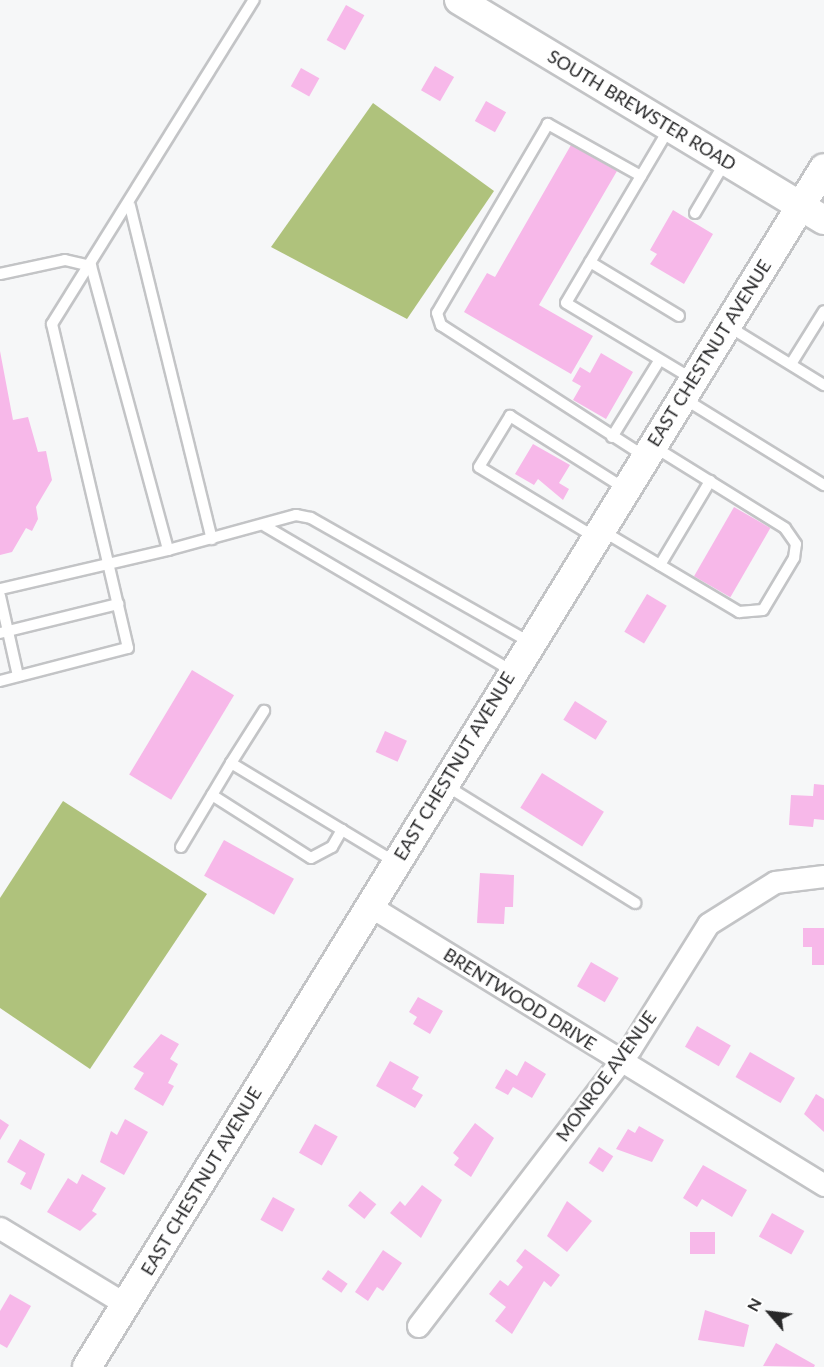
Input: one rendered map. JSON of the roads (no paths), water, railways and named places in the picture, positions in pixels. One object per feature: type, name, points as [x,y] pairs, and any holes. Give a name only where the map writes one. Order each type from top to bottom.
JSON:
[{"type":"street","name":"SOUTH BREWSTER ROAD","points":[[459,0],[812,213]]},
{"type":"street","name":"EAST CHESTNUT AVENUE","points":[[87,1367],[685,387],[725,324],[812,213],[824,168]]},
{"type":"street","name":"MONROE AVENUE","points":[[418,1326],[621,1061],[708,924],[775,882],[824,876]]},
{"type":"street","name":"BRENTWOOD DRIVE","points":[[370,906],[824,1185]]},
{"type":"street","points":[[0,1228],[125,1304]]},
{"type":"lane","points":[[0,681],[128,648],[52,324],[130,206],[254,0]]},
{"type":"lane","points":[[624,488],[510,416],[479,467],[660,565],[739,612],[763,610],[794,558],[796,543],[785,528],[710,482],[648,451],[612,437],[441,325],[437,313],[445,294],[548,124],[641,176]]},
{"type":"lane","points":[[670,127],[566,303],[659,361],[685,387],[824,485]]},
{"type":"lane","points":[[695,213],[726,161]]},
{"type":"lane","points":[[130,206],[212,539]]},
{"type":"lane","points":[[0,274],[65,260],[91,266]]},
{"type":"lane","points":[[590,261],[679,316]]},
{"type":"lane","points":[[91,266],[168,550]]},
{"type":"lane","points":[[791,364],[824,311]]},
{"type":"lane","points":[[725,324],[824,385]]},
{"type":"lane","points":[[612,437],[659,361]]},
{"type":"lane","points":[[660,565],[710,482]]},
{"type":"lane","points":[[0,589],[265,526],[296,515],[319,521],[530,642]]},
{"type":"lane","points":[[265,526],[512,671]]},
{"type":"lane","points":[[0,596],[4,632],[18,676]]},
{"type":"lane","points":[[4,632],[118,604]]},
{"type":"lane","points":[[181,847],[264,711]]},
{"type":"lane","points":[[231,763],[396,862]]},
{"type":"lane","points":[[443,784],[636,903]]},
{"type":"lane","points":[[212,795],[311,858],[332,848],[342,830]]}]
